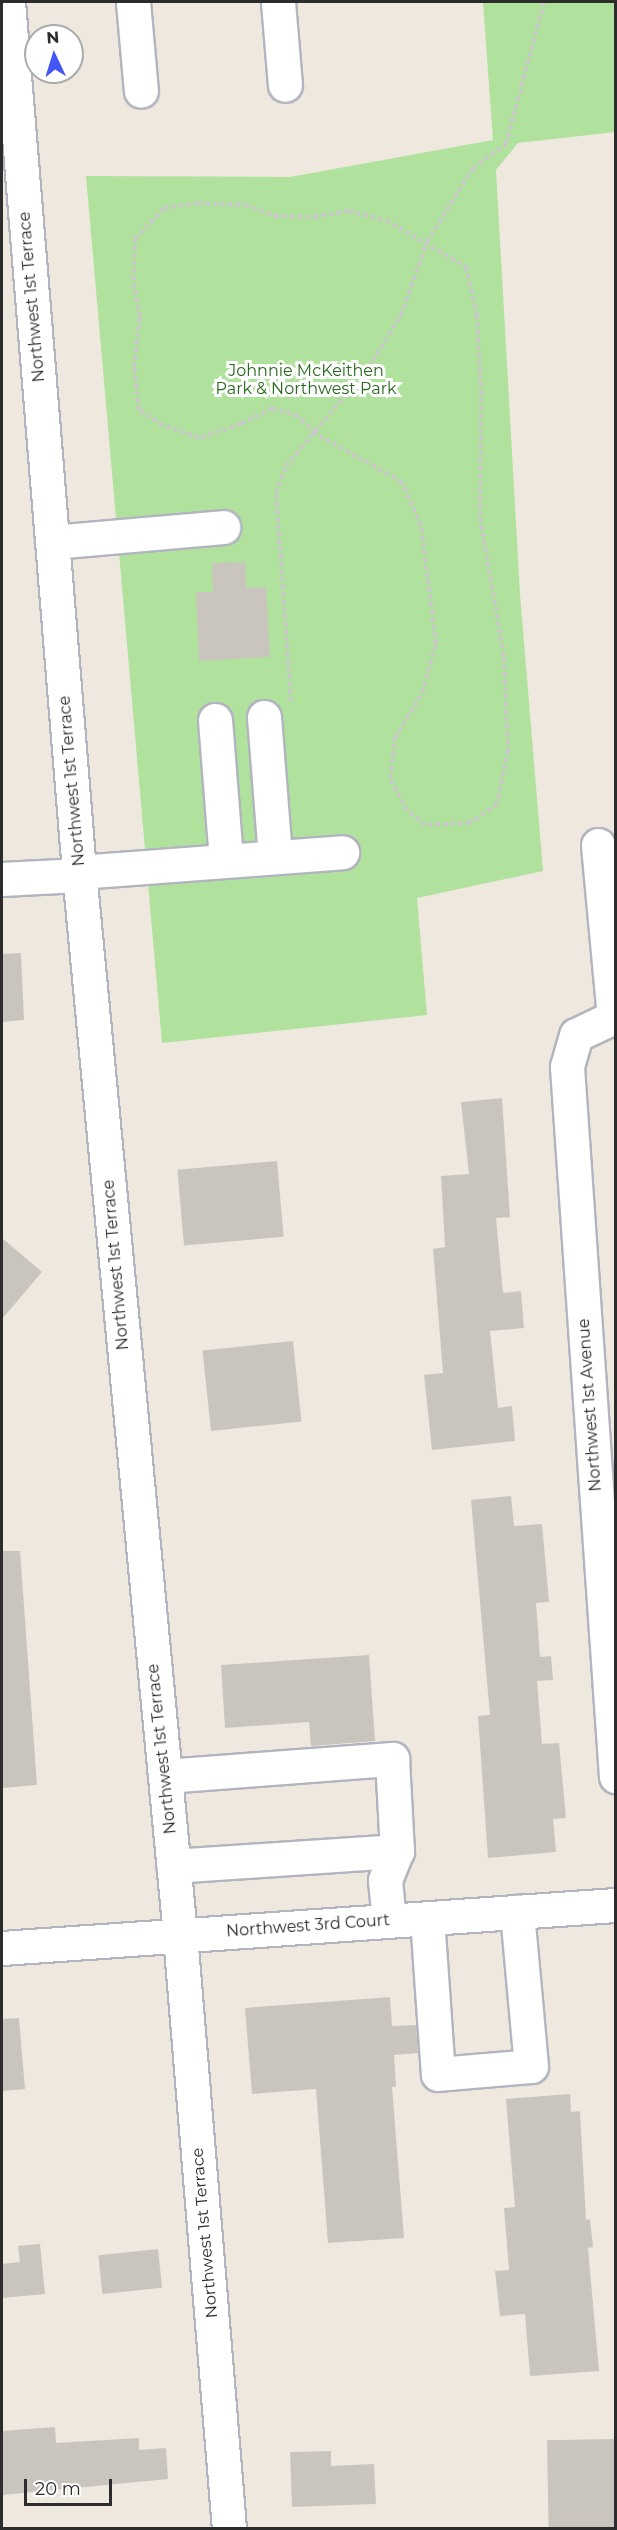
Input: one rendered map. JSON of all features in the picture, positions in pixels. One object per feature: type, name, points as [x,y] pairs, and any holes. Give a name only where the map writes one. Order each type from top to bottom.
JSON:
[{"type":"street","name":"Northwest 1st Terrace","points":[[8,2],[79,873],[174,1866],[229,2529]]},
{"type":"street","points":[[133,2],[141,91]]},
{"type":"street","points":[[278,2],[285,85]]},
{"type":"street","points":[[52,542],[223,527]]},
{"type":"street","points":[[275,857],[278,710]]},
{"type":"street","points":[[215,720],[226,860]]},
{"type":"street","points":[[598,845],[615,1016]]},
{"type":"street","points":[[2,879],[342,852]]},
{"type":"street","name":"Northwest 1st Avenue","points":[[615,1016],[576,1035],[567,1067],[615,1776]]},
{"type":"street","points":[[165,1776],[392,1759],[397,1851],[385,1880],[389,1921]]},
{"type":"street","points":[[174,1866],[397,1851]]},
{"type":"street","name":"Northwest 3rd Court","points":[[2,1948],[615,1905]]},
{"type":"street","points":[[427,1918],[438,2074],[531,2066],[518,1912]]},
{"type":"path","points":[[278,710],[276,493],[286,466],[369,367],[401,315],[427,242],[473,168],[506,144],[544,2]]},
{"type":"path","points":[[198,203],[246,205],[275,216],[314,217],[349,211],[386,220],[427,242],[466,267],[477,315],[481,391],[480,518],[504,657],[506,761],[497,804],[470,823],[425,825],[407,810],[390,778],[395,738],[422,693],[436,644],[420,526],[402,482],[315,433],[298,416],[272,408],[241,424],[200,438],[163,425],[139,410],[134,367],[140,317],[133,280],[135,239],[164,208],[198,203]]},
{"type":"green space","name":"Johnnie McKeithen Park & Northwest Park","points":[[483,2],[615,2],[615,132],[518,143],[496,170],[520,594],[543,871],[417,898],[427,1015],[162,1043],[86,176],[290,177],[493,140]]},
{"type":"building","points":[[245,562],[246,588],[266,587],[270,657],[199,661],[196,592],[213,592],[212,563]]},
{"type":"building","points":[[21,953],[24,1020],[2,1022],[2,954]]},
{"type":"building","points":[[502,1098],[510,1217],[496,1218],[503,1293],[521,1291],[524,1328],[490,1331],[498,1408],[512,1406],[515,1441],[432,1450],[424,1375],[443,1373],[433,1249],[445,1247],[441,1176],[469,1174],[461,1102]]},
{"type":"building","points":[[277,1161],[284,1237],[184,1245],[177,1170]]},
{"type":"building","points":[[2,1238],[42,1272],[2,1319]]},
{"type":"building","points":[[293,1341],[301,1422],[211,1431],[202,1351]]},
{"type":"building","points":[[511,1496],[514,1526],[542,1524],[549,1602],[536,1603],[540,1657],[551,1656],[553,1680],[537,1681],[542,1744],[559,1743],[566,1818],[553,1819],[556,1852],[488,1858],[478,1716],[490,1715],[471,1500]]},
{"type":"building","points":[[2,1551],[20,1551],[37,1785],[2,1788]]},
{"type":"building","points":[[369,1655],[375,1741],[311,1746],[309,1722],[225,1728],[221,1665]]},
{"type":"building","points":[[390,1997],[392,2026],[416,2025],[418,2053],[394,2055],[396,2087],[392,2087],[404,2238],[328,2243],[316,2089],[252,2094],[245,2008]]},
{"type":"building","points":[[19,2018],[25,2089],[2,2091],[2,2019]]},
{"type":"building","points":[[570,2094],[571,2112],[580,2111],[586,2220],[590,2219],[593,2247],[588,2248],[599,2371],[530,2376],[525,2314],[500,2316],[495,2271],[509,2270],[504,2208],[515,2207],[506,2099]]},
{"type":"building","points":[[40,2244],[45,2294],[2,2298],[2,2264],[20,2262],[18,2246]]},
{"type":"building","points":[[158,2249],[162,2288],[102,2294],[98,2255]]},
{"type":"building","points":[[55,2427],[56,2443],[139,2438],[139,2450],[166,2448],[168,2479],[2,2495],[2,2431]]},
{"type":"building","points":[[614,2439],[616,2528],[549,2528],[547,2440]]},
{"type":"building","points":[[331,2451],[331,2466],[374,2464],[376,2504],[292,2507],[290,2452]]}]
